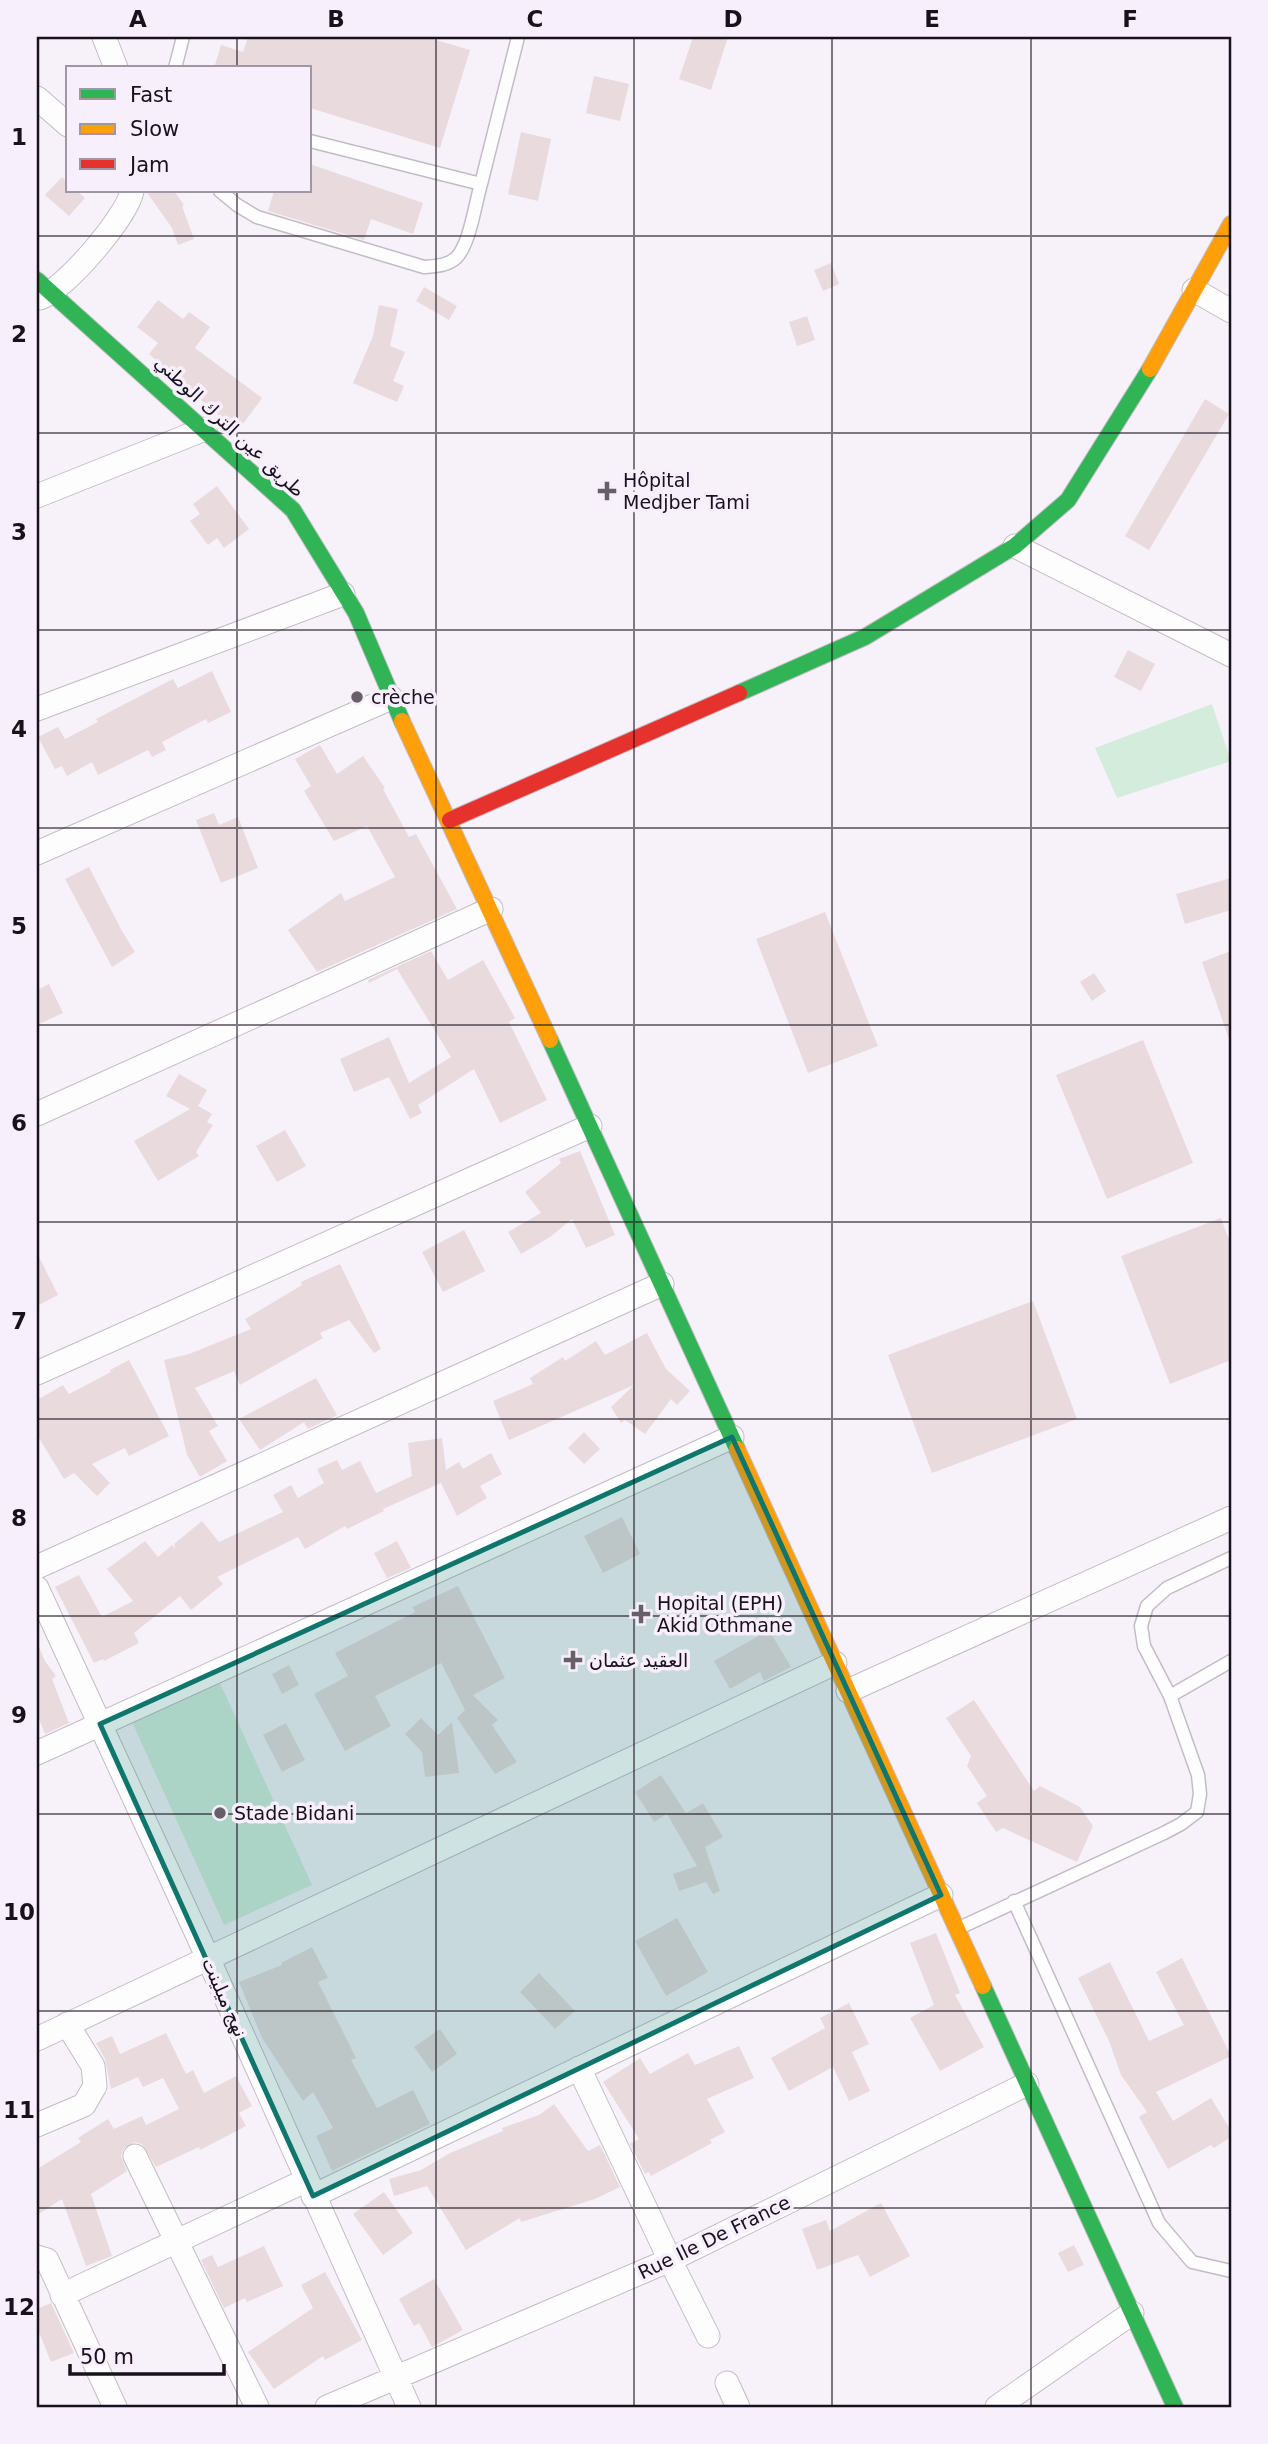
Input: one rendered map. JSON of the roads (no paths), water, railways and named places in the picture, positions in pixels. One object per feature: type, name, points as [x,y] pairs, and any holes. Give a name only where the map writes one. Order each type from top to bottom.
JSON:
[{"type":"main road","points":[[450,820],[865,637],[1015,546],[1068,500],[1149,371],[1231,223]]},
{"type":"main road","name":"طريق عين الترك الوطني","points":[[42,291],[205,429],[293,510],[356,613],[391,698],[491,909],[1175,2407]]},
{"type":"street","points":[[104,37],[115,66]]},
{"type":"street","points":[[37,98],[66,122]]},
{"type":"street","points":[[42,291],[74,272],[130,202],[132,192]]},
{"type":"street","points":[[1194,290],[1231,312]]},
{"type":"street","points":[[37,496],[205,429]]},
{"type":"street","points":[[1015,546],[1231,655]]},
{"type":"street","points":[[37,709],[343,594]]},
{"type":"street","points":[[37,853],[391,698]]},
{"type":"street","points":[[37,1114],[491,909]]},
{"type":"street","points":[[37,1373],[590,1126]]},
{"type":"street","points":[[37,1567],[662,1284]]},
{"type":"street","points":[[37,1753],[732,1437]]},
{"type":"street","points":[[848,1691],[1231,1518]]},
{"type":"street","name":"نهج ميلينت","points":[[37,1588],[208,1958],[409,2407]]},
{"type":"street","points":[[37,2039],[835,1663]]},
{"type":"street","points":[[62,2295],[175,2241],[310,2188],[579,2068],[941,1895]]},
{"type":"street","points":[[37,2125],[84,2105],[95,2086],[93,2066],[67,2024]]},
{"type":"street","points":[[579,2068],[709,2336]]},
{"type":"street","name":"Rue Ile De France","points":[[327,2407],[670,2260],[1027,2084]]},
{"type":"street","points":[[135,2156],[257,2407]]},
{"type":"street","points":[[37,2257],[47,2260],[115,2407]]},
{"type":"street","points":[[997,2407],[1132,2313]]},
{"type":"street","points":[[727,2383],[738,2407]]},
{"type":"lane","points":[[176,66],[183,37]]},
{"type":"lane","points":[[221,192],[257,217],[424,267],[443,265],[455,258],[465,243],[518,37]]},
{"type":"lane","points":[[312,142],[481,184]]},
{"type":"lane","points":[[956,1929],[1172,1829],[1197,1812],[1200,1794],[1198,1775],[1170,1696],[1144,1646],[1141,1626],[1147,1606],[1167,1588],[1231,1558]]},
{"type":"lane","points":[[1170,1696],[1231,1661]]},
{"type":"lane","points":[[1014,1901],[1159,2223],[1192,2262],[1231,2271]]},
{"type":"place","name":"Hôpital Medjber Tami","points":[[607,491]]},
{"type":"place","name":"crèche","points":[[357,697]]},
{"type":"place","name":"Hopital (EPH) Akid Othmane","points":[[641,1614]]},
{"type":"place","name":"العقيد عثمان","points":[[573,1660]]},
{"type":"place","name":"Stade Bidani","points":[[220,1813]]}]
